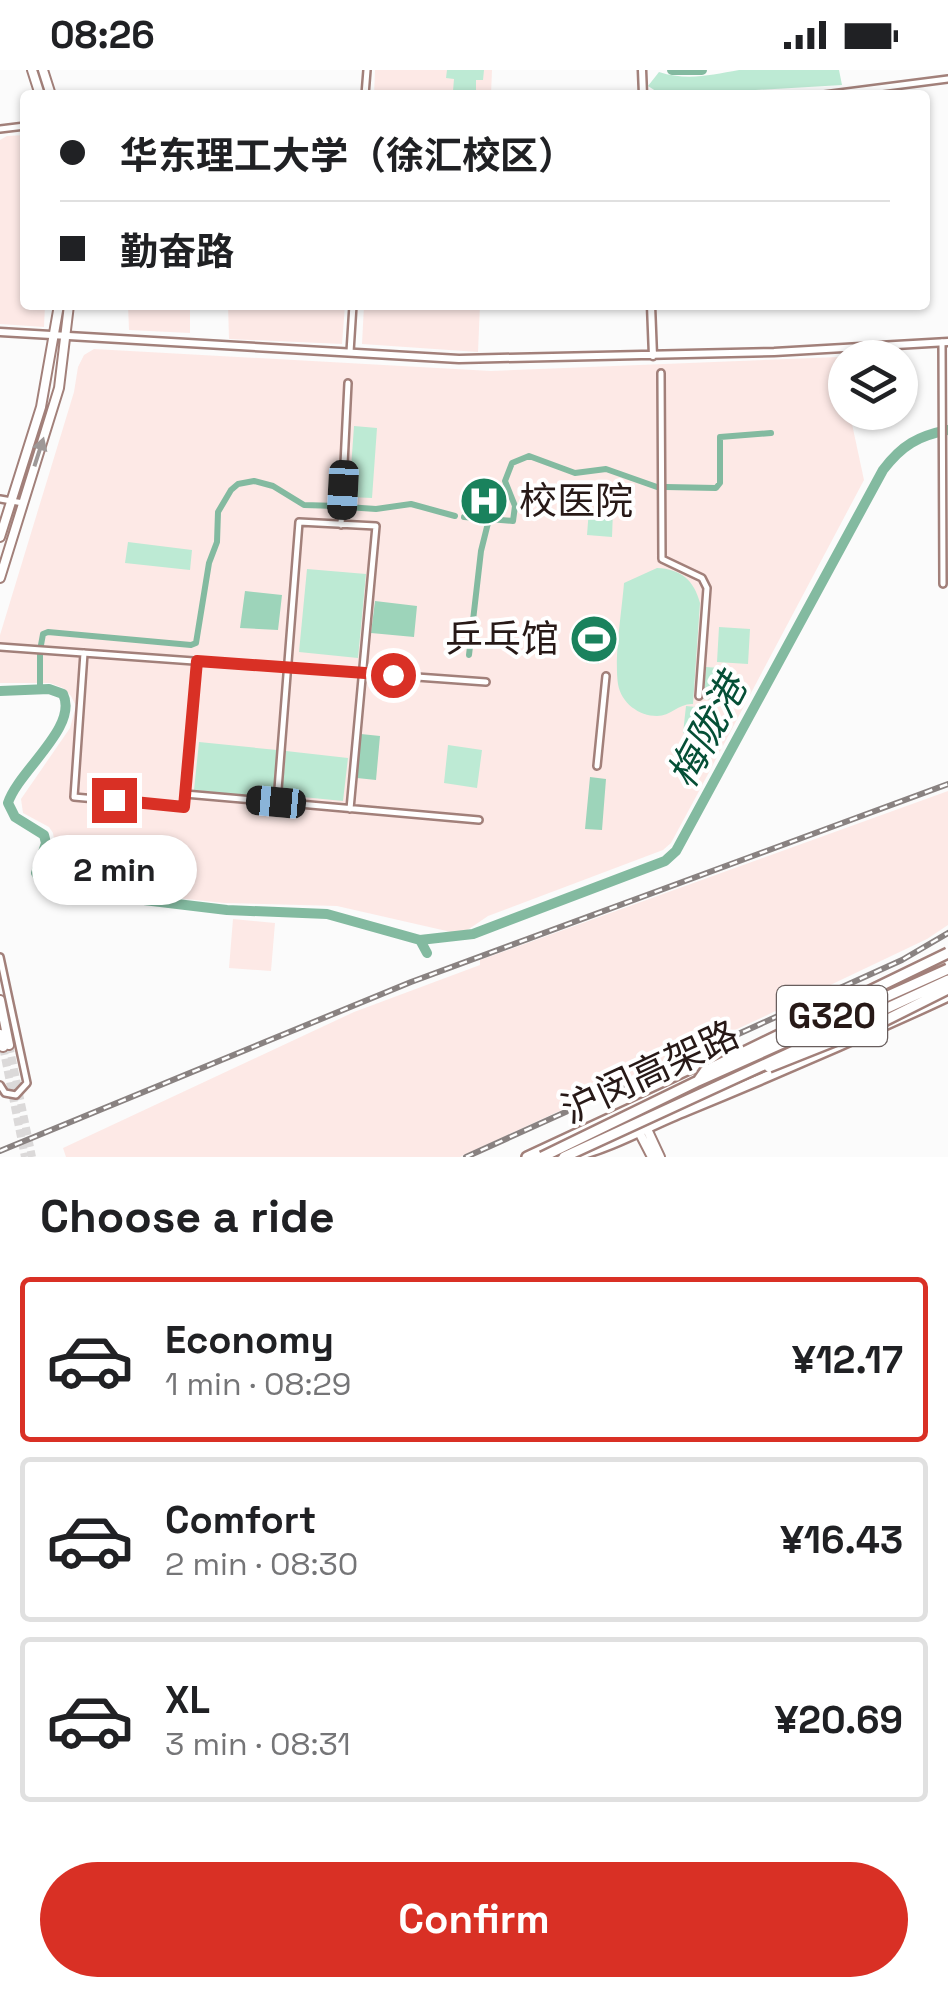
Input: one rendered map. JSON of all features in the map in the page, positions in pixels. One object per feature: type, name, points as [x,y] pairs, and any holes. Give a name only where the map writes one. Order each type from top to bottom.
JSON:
[{"type":"main road","points":[[0,536],[41,407],[58,310]]},
{"type":"main road","points":[[0,578],[56,399],[69,310]]},
{"type":"main road","points":[[696,1082],[704,1071],[778,1033],[948,953]]},
{"type":"main road","name":"沪闵高架路","points":[[540,1157],[948,965]]},
{"type":"main road","name":"G320","points":[[573,1157],[603,1149],[716,1070],[948,965]]},
{"type":"main road","name":"沪闵高架路","points":[[564,1157],[948,987]]},
{"type":"main road","name":"G320","points":[[638,1121],[688,1109],[772,1076],[948,987]]},
{"type":"main road","name":"G320","points":[[527,1157],[722,1089],[948,987]]},
{"type":"main road","points":[[0,1000],[6,1046],[0,1034]]},
{"type":"main road","points":[[742,1080],[772,1076]]},
{"type":"main road","name":"G320","points":[[688,1109],[722,1089]]},
{"type":"main road","points":[[540,1157],[638,1121]]},
{"type":"main road","points":[[638,1121],[652,1157]]},
{"type":"main road","points":[[638,1121],[660,1157]]},
{"type":"street","points":[[863,90],[948,79]]},
{"type":"street","points":[[350,354],[353,310]]},
{"type":"street","points":[[650,310],[652,356]]},
{"type":"street","points":[[0,332],[459,358],[652,356],[945,342],[943,584]]},
{"type":"street","points":[[661,373],[662,560],[702,578],[707,588],[699,696]]},
{"type":"street","points":[[341,525],[348,383]]},
{"type":"street","points":[[0,499],[22,503]]},
{"type":"street","points":[[276,802],[299,522],[376,526],[350,808]]},
{"type":"street","points":[[0,647],[486,682]]},
{"type":"street","points":[[84,653],[74,797],[184,807],[197,661]]},
{"type":"street","points":[[597,766],[606,676]]},
{"type":"street","points":[[186,794],[479,820]]},
{"type":"street","points":[[0,957],[26,1084],[16,1095],[6,1093],[0,1085]]},
{"type":"shaded area","points":[[375,70],[492,70],[491,90],[374,90]]},
{"type":"shaded area","points":[[20,135],[20,310],[45,310],[44,327],[0,324],[0,140]]},
{"type":"shaded area","points":[[128,310],[190,310],[190,333],[129,330]]},
{"type":"shaded area","points":[[228,310],[345,310],[342,344],[229,339]]},
{"type":"shaded area","points":[[364,310],[480,310],[478,352],[362,344]]},
{"type":"shaded area","points":[[94,349],[491,371],[828,357],[828,430],[853,430],[864,480],[671,843],[663,850],[488,916],[466,931],[451,932],[337,906],[224,903],[56,885],[50,882],[48,873],[56,851],[53,833],[23,813],[21,799],[70,728],[76,706],[63,688],[50,683],[0,683],[0,635],[84,355]]},
{"type":"shaded area","points":[[948,791],[948,925],[927,939],[761,1018],[460,1157],[66,1157],[63,1148],[354,1012],[480,965],[480,960]]},
{"type":"shaded area","points":[[233,919],[275,923],[271,971],[229,968]]},
{"type":"green space","points":[[447,70],[484,70],[483,80],[476,80],[476,90],[453,90],[454,79],[446,78]]},
{"type":"green space","points":[[739,70],[839,70],[842,85],[757,90],[654,90],[648,86],[659,72],[689,77]]},
{"type":"green space","points":[[354,426],[377,428],[372,498],[349,497]]},
{"type":"green space","points":[[589,509],[613,511],[612,537],[587,535]]},
{"type":"green space","points":[[128,542],[192,550],[190,570],[125,563]]},
{"type":"green space","points":[[657,568],[685,577],[700,603],[693,704],[657,716],[638,711],[623,697],[617,661],[624,583]]},
{"type":"green space","points":[[307,569],[366,574],[358,658],[299,652]]},
{"type":"green space","points":[[245,591],[282,595],[278,630],[240,628]]},
{"type":"green space","points":[[375,601],[417,606],[414,637],[371,633]]},
{"type":"green space","name":"乒乓馆","points":[[591,616],[601,617],[604,623],[599,664],[586,663],[584,655]]},
{"type":"green space","points":[[719,627],[750,629],[748,664],[717,662]]},
{"type":"green space","points":[[706,667],[734,669],[731,701],[703,699]]},
{"type":"green space","points":[[686,706],[715,709],[713,735],[683,733]]},
{"type":"green space","points":[[361,734],[380,736],[376,780],[357,778]]},
{"type":"green space","points":[[199,742],[277,750],[273,798],[194,790]]},
{"type":"green space","points":[[448,745],[482,750],[477,788],[444,783]]},
{"type":"green space","points":[[286,751],[348,758],[343,801],[282,795]]},
{"type":"green space","points":[[590,777],[606,779],[602,830],[585,829]]},
{"type":"waterway","points":[[672,70],[702,70]]},
{"type":"waterway","name":"梅陇港","points":[[420,940],[473,934],[665,861],[676,851],[883,470],[911,443],[948,430]]},
{"type":"waterway","points":[[666,487],[716,488],[720,483],[720,437],[771,433]]},
{"type":"waterway","points":[[464,517],[513,521],[515,506],[505,481],[512,463],[529,456],[575,473],[606,469],[657,487]]},
{"type":"waterway","points":[[41,645],[43,634],[48,632],[196,643],[209,563],[217,542],[218,512],[231,490],[238,484],[254,481],[273,486],[304,505],[337,506]]},
{"type":"waterway","points":[[347,507],[376,509],[411,504],[455,516]]},
{"type":"waterway","points":[[469,655],[481,551],[489,519]]},
{"type":"waterway","points":[[40,655],[40,690]]},
{"type":"waterway","points":[[0,691],[49,689],[63,694],[66,707],[55,735],[8,803],[15,817],[44,835],[46,843],[36,873],[44,888],[227,910],[327,914],[420,940],[427,953]]},
{"type":"tunnel","points":[[9,1045],[32,1157]]},
{"type":"tunnel","points":[[3,1047],[25,1157]]},
{"type":"railway","points":[[0,1151],[411,982],[948,784]]},
{"type":"railway","points":[[466,1157],[902,960],[948,933]]},
{"type":"place","name":"校医院","points":[[484,501]]},
{"type":"place","name":"乒乓馆","points":[[594,639]]},
{"type":"route","points":[[114,800],[184,807],[197,661],[393,675]]}]
